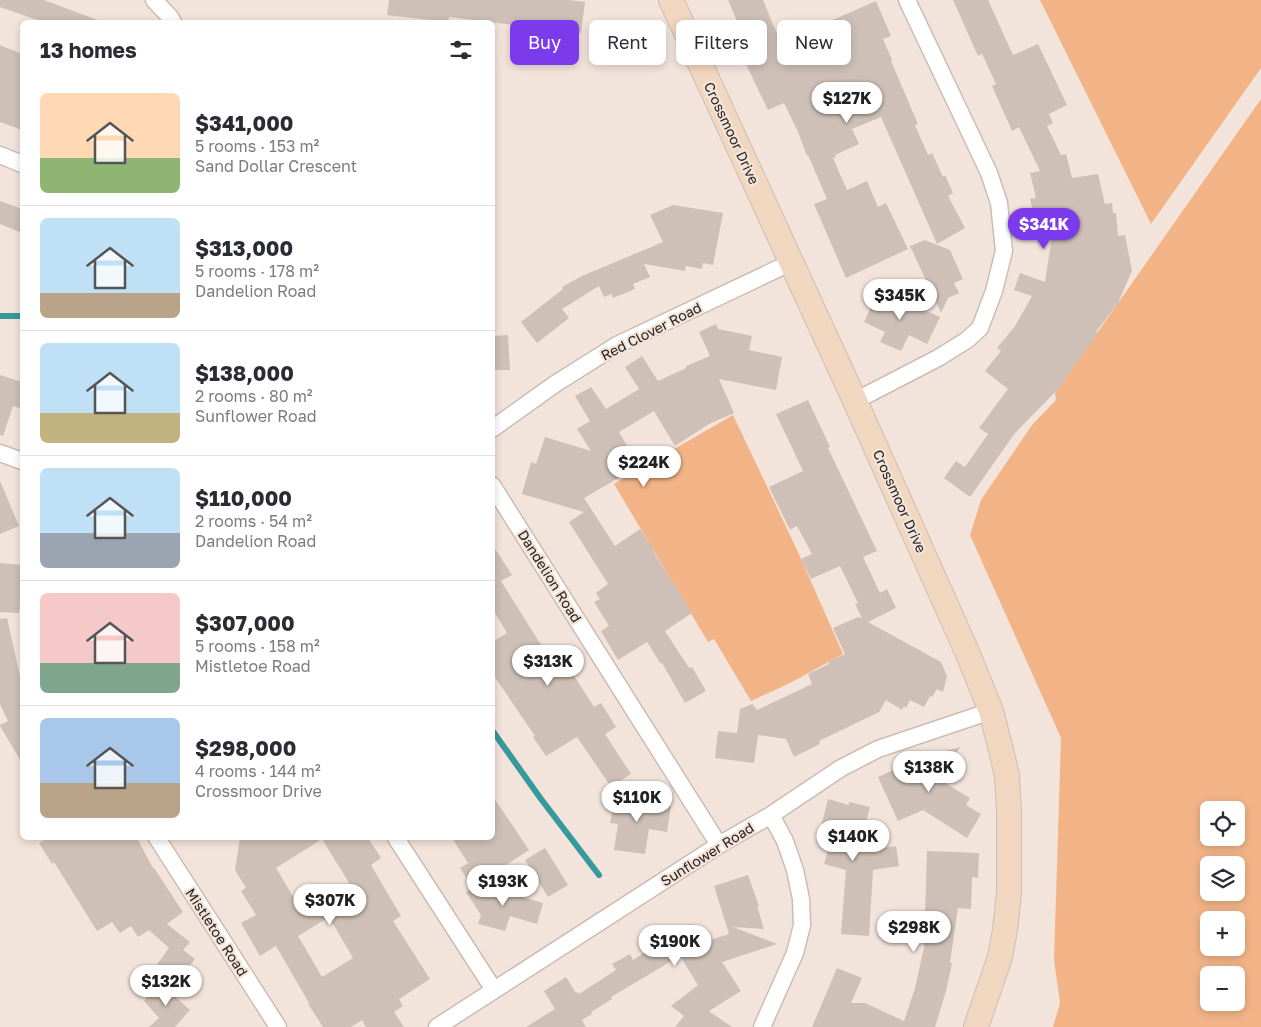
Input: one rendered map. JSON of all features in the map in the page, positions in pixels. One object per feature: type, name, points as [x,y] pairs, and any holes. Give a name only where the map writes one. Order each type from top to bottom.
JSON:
[{"type":"street","points":[[154,0],[172,20]]},
{"type":"street","name":"Crossmoor Drive","points":[[671,0],[855,401],[968,654],[991,711],[1007,776],[1009,893],[1000,957],[976,1027]]},
{"type":"street","points":[[855,401],[938,358],[967,340],[980,328],[994,291],[1004,251],[999,203],[989,173],[908,0]]},
{"type":"street","points":[[0,155],[20,163]]},
{"type":"street","name":"Red Clover Road","points":[[495,427],[556,384],[618,345],[792,262]]},
{"type":"street","points":[[0,453],[20,460]]},
{"type":"street","name":"Dandelion Road","points":[[495,491],[719,845]]},
{"type":"street","name":"Sunflower Road","points":[[437,1027],[719,845],[771,815],[841,768],[878,749],[991,711]]},
{"type":"street","points":[[762,1027],[795,953],[802,925],[801,899],[795,870],[785,841],[771,815]]},
{"type":"street","name":"Mistletoe Road","points":[[158,840],[278,1027]]},
{"type":"street","points":[[397,840],[494,990]]},
{"type":"shaded area","points":[[1040,0],[1261,0],[1261,68],[1151,224]]},
{"type":"shaded area","points":[[1261,99],[1261,1027],[1053,1027],[1060,1003],[1054,960],[1061,738],[970,535],[981,500],[1032,425],[1056,400],[1055,393]]},
{"type":"shaded area","points":[[733,415],[798,552],[843,654],[792,682],[751,701],[714,639],[708,642],[614,484]]},
{"type":"building","points":[[0,0],[44,0],[97,20],[37,20],[0,7]]},
{"type":"building","points":[[389,0],[569,0],[585,2],[581,33],[579,33],[579,20],[510,20],[510,24],[495,23],[495,20],[449,17],[448,20],[387,15]]},
{"type":"building","points":[[728,0],[763,0],[777,34],[777,65],[851,65],[851,20],[833,20],[876,1],[891,36],[883,39],[918,124],[915,125],[928,155],[932,153],[943,177],[945,175],[953,193],[948,196],[965,228],[937,244],[881,117],[852,129],[859,144],[835,155],[836,157],[833,158],[847,190],[867,181],[878,207],[886,203],[908,249],[846,278],[814,204],[827,199],[798,132],[784,103],[768,110],[746,65],[767,65],[767,20],[737,20]]},
{"type":"building","points":[[953,0],[988,0],[1013,55],[1038,44],[1067,105],[1049,114],[1053,123],[1047,126],[1061,155],[1066,154],[1072,178],[1098,174],[1105,204],[1112,203],[1113,213],[1116,213],[1118,236],[1125,235],[1132,271],[1118,303],[1058,389],[1015,433],[970,497],[944,478],[956,461],[965,467],[988,434],[979,428],[1008,389],[985,371],[1001,351],[997,348],[1015,326],[1032,296],[1014,290],[1020,273],[1045,282],[1054,223],[1037,227],[1030,199],[1036,198],[1030,173],[1040,171],[1019,127],[1012,131],[992,86],[996,84],[982,54],[978,56]]},
{"type":"building","points":[[0,45],[20,53],[20,129],[0,122]]},
{"type":"building","points":[[0,201],[20,208],[20,232],[0,224]]},
{"type":"building","points":[[673,205],[723,213],[713,265],[703,263],[702,269],[686,266],[685,271],[644,264],[650,277],[633,284],[635,289],[613,298],[612,294],[604,297],[599,286],[562,309],[569,318],[537,343],[521,322],[563,289],[562,287],[582,276],[663,242],[650,215]]},
{"type":"building","points":[[925,240],[950,250],[963,279],[954,283],[959,293],[948,298],[941,313],[910,246]]},
{"type":"building","points":[[879,290],[940,317],[927,344],[909,335],[901,351],[880,342],[885,332],[864,322]]},
{"type":"building","points":[[716,324],[718,329],[752,336],[749,350],[782,357],[776,390],[719,379],[734,413],[709,424],[675,446],[654,411],[619,432],[639,466],[584,498],[615,546],[640,529],[692,613],[665,631],[689,668],[692,667],[706,691],[685,703],[662,663],[647,642],[618,660],[601,631],[609,626],[594,602],[600,599],[596,593],[608,584],[569,522],[584,512],[522,494],[531,462],[536,464],[545,437],[591,451],[577,429],[590,421],[575,396],[591,387],[606,409],[639,389],[625,367],[642,356],[658,381],[710,356],[699,332]]},
{"type":"building","points":[[508,335],[510,370],[495,370],[495,336]]},
{"type":"building","points":[[0,375],[20,381],[20,408],[13,406],[3,436],[0,435]]},
{"type":"building","points":[[808,400],[830,447],[828,448],[877,551],[863,557],[880,593],[887,589],[896,608],[868,622],[941,662],[947,676],[943,692],[937,689],[932,697],[930,696],[924,707],[910,700],[906,708],[904,706],[902,710],[886,700],[879,712],[819,741],[820,744],[794,757],[786,739],[758,735],[754,763],[715,758],[718,731],[737,733],[740,709],[752,704],[757,710],[812,684],[808,674],[845,654],[833,628],[858,617],[862,618],[855,604],[858,603],[840,566],[811,579],[801,559],[812,554],[797,526],[790,530],[769,487],[803,471],[776,414]]},
{"type":"building","points":[[0,481],[19,526],[0,534]]},
{"type":"building","points":[[495,549],[512,575],[501,581],[548,656],[560,648],[565,656],[569,653],[578,666],[571,671],[594,707],[601,703],[616,727],[605,734],[631,774],[611,787],[577,737],[546,756],[533,737],[535,736],[495,677],[495,640],[507,633],[495,613]]},
{"type":"building","points":[[0,563],[20,565],[19,613],[0,612]]},
{"type":"building","points":[[7,618],[20,676],[20,760],[0,726],[8,721],[0,704],[0,619]]},
{"type":"building","points":[[960,747],[940,780],[970,798],[966,805],[981,814],[967,838],[923,810],[898,821],[878,777],[913,761]]},
{"type":"building","points":[[615,796],[671,806],[667,832],[649,829],[645,854],[614,850],[618,824],[610,823]]},
{"type":"building","points":[[495,799],[529,850],[472,887],[460,868],[468,863],[453,840],[495,840]]},
{"type":"building","points":[[828,799],[849,805],[849,802],[870,807],[858,852],[896,846],[899,866],[873,870],[869,936],[841,934],[846,870],[824,864],[829,846],[817,843]]},
{"type":"building","points":[[45,840],[138,840],[153,868],[183,912],[167,924],[190,942],[183,950],[195,959],[177,982],[156,966],[169,948],[149,930],[138,937],[131,926],[120,933],[112,922],[97,931],[54,862],[52,864],[39,843]]},
{"type":"building","points":[[240,840],[320,840],[276,868],[300,908],[317,897],[329,917],[359,899],[323,840],[369,840],[381,858],[371,865],[401,916],[393,921],[430,979],[399,999],[403,1006],[394,1012],[404,1027],[366,1027],[362,1020],[351,1027],[323,1027],[276,946],[260,956],[241,923],[256,915],[241,891],[246,888],[235,870]],"holes":[[[329,917],[353,958],[322,977],[298,936]]]},
{"type":"building","points":[[545,848],[568,885],[548,897],[525,860]]},
{"type":"building","points":[[927,851],[979,853],[978,878],[972,877],[971,909],[958,908],[950,963],[952,963],[935,1027],[812,1027],[837,968],[862,978],[851,1003],[865,1003],[904,1021],[915,988],[924,947]]},
{"type":"building","points":[[748,875],[759,906],[757,906],[764,929],[733,927],[777,944],[722,962],[741,991],[709,1011],[732,1027],[675,1027],[684,1016],[671,1006],[698,985],[680,956],[611,997],[612,999],[591,1012],[592,1014],[582,1020],[586,1027],[526,1027],[555,1009],[544,991],[566,977],[576,993],[578,992],[579,994],[616,970],[612,964],[630,954],[633,960],[689,924],[701,943],[729,934],[714,886]]},
{"type":"building","points":[[478,884],[543,903],[537,924],[510,916],[505,931],[478,924],[481,915],[466,892]]},
{"type":"building","points":[[159,982],[190,1010],[175,1027],[149,1027],[159,1018],[144,1001]]},
{"type":"waterway","points":[[0,316],[20,316]]},
{"type":"waterway","points":[[495,734],[599,875]]}]
